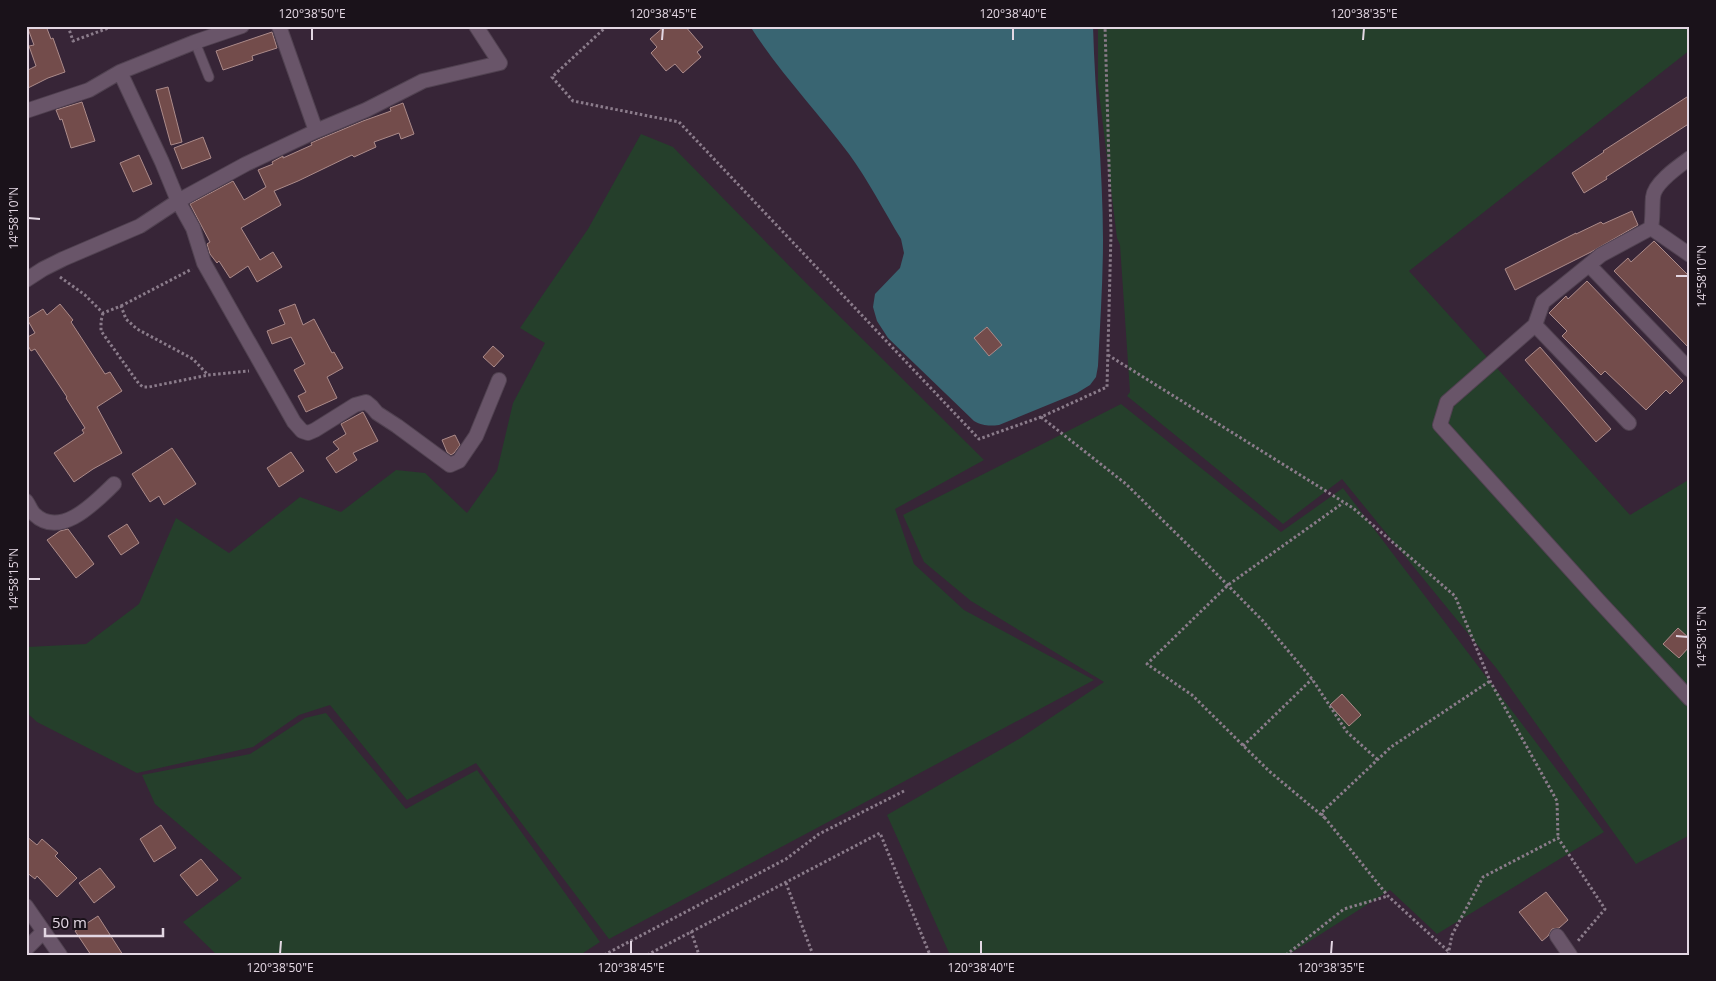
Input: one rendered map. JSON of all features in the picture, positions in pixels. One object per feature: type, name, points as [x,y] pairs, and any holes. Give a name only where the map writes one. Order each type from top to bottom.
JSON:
[{"type":"street","points":[[26,110],[89,90],[120,72],[195,42],[242,26]]},
{"type":"street","points":[[279,26],[316,131]]},
{"type":"street","points":[[26,280],[43,269],[140,226],[178,201],[246,164],[423,82],[500,63],[476,26]]},
{"type":"street","points":[[120,72],[178,201],[193,228],[204,263],[294,422],[302,431],[308,433],[354,404],[366,402],[377,413],[450,465],[459,461],[476,436],[499,380]]},
{"type":"street","points":[[1690,158],[1655,190],[1651,228],[1601,255],[1543,302],[1535,325],[1447,402],[1440,425],[1690,699]]},
{"type":"street","points":[[1651,228],[1690,255]]},
{"type":"street","points":[[1589,265],[1690,370]]},
{"type":"street","points":[[1535,325],[1629,423]]},
{"type":"street","points":[[26,501],[34,514],[45,522],[61,523],[87,509],[114,484]]},
{"type":"street","points":[[26,906],[60,955]]},
{"type":"street","points":[[26,949],[43,932]]},
{"type":"street","points":[[1557,936],[1569,953]]},
{"type":"lane","points":[[195,42],[208,77]]},
{"type":"path","points":[[68,26],[72,41],[114,26]]},
{"type":"path","points":[[607,26],[552,77],[573,101],[679,122],[979,439],[1041,417],[1107,387],[1111,233],[1104,26]]},
{"type":"path","points":[[103,313],[121,306],[167,280],[204,263]]},
{"type":"path","points":[[43,269],[65,279],[103,313]]},
{"type":"path","points":[[121,306],[126,319],[137,329],[193,359],[208,374]]},
{"type":"path","points":[[103,313],[101,331],[138,384],[144,387],[208,374],[265,371]]},
{"type":"path","points":[[1108,355],[1353,508],[1455,596],[1490,682],[1557,801],[1558,838],[1605,909],[1569,953]]},
{"type":"path","points":[[1041,417],[1126,484],[1228,585],[1263,621],[1312,679],[1347,732],[1378,760]]},
{"type":"path","points":[[1325,818],[1269,771],[1192,695],[1147,664],[1228,585],[1343,503]]},
{"type":"path","points":[[1244,746],[1312,679]]},
{"type":"path","points":[[1448,953],[1388,896],[1321,813],[1391,747],[1490,682]]},
{"type":"path","points":[[604,955],[786,858],[819,834],[904,791]]},
{"type":"path","points":[[647,955],[880,833],[930,955]]},
{"type":"path","points":[[1448,953],[1452,935],[1483,877],[1558,838]]},
{"type":"path","points":[[786,882],[813,955]]},
{"type":"path","points":[[1286,955],[1344,909],[1388,896]]},
{"type":"path","points":[[691,931],[699,955]]},
{"type":"green space","points":[[1098,26],[1690,26],[1690,50],[1409,271],[1630,515],[1690,479],[1690,835],[1636,864],[1497,669],[1342,479],[1283,524],[1127,396],[1130,392],[1120,245],[1117,238],[1098,85]]},
{"type":"green space","points":[[641,134],[673,147],[806,283],[984,460],[895,509],[914,564],[964,610],[1094,680],[609,939],[476,763],[407,800],[330,705],[299,715],[253,747],[137,773],[37,722],[26,712],[26,649],[28,647],[86,644],[139,604],[176,518],[229,553],[300,497],[341,512],[396,470],[425,473],[467,513],[497,471],[513,403],[545,343],[520,328],[588,229]]},
{"type":"green space","points":[[1121,404],[1281,532],[1343,488],[1604,832],[1437,934],[1390,890],[1288,955],[950,955],[887,815],[1019,739],[1104,682],[971,601],[924,562],[903,515]]},
{"type":"green space","points":[[326,713],[406,809],[477,770],[600,942],[580,955],[217,955],[183,922],[242,878],[155,804],[142,775],[250,754],[305,718]]},
{"type":"water","points":[[750,26],[1093,26],[1103,240],[1098,366],[1096,377],[1090,385],[1077,393],[999,425],[983,425],[974,421],[888,338],[877,321],[873,307],[875,294],[900,268],[904,253],[901,239],[849,154],[773,59]]},
{"type":"building","points":[[27,26],[46,26],[51,39],[53,38],[65,72],[26,89],[26,71],[36,66],[29,46],[34,45]]},
{"type":"building","points":[[665,26],[685,26],[703,47],[697,52],[701,57],[683,73],[675,64],[666,71],[651,53],[657,47],[650,39]]},
{"type":"building","points":[[272,32],[277,48],[252,56],[253,60],[223,70],[216,51]]},
{"type":"building","points":[[168,87],[182,142],[171,145],[156,90]]},
{"type":"building","points":[[1690,95],[1690,123],[1584,193],[1572,173]]},
{"type":"building","points":[[82,102],[95,141],[71,148],[62,119],[60,120],[56,110]]},
{"type":"building","points":[[403,103],[414,134],[401,139],[399,133],[374,142],[376,147],[354,157],[352,155],[274,191],[281,205],[241,228],[260,260],[273,252],[282,267],[257,282],[248,266],[230,278],[219,261],[217,263],[210,254],[207,244],[210,242],[190,204],[233,181],[244,200],[266,187],[258,170],[273,164],[272,162],[283,156],[283,158],[312,145],[311,143],[391,111],[390,108]]},
{"type":"building","points":[[203,137],[211,158],[182,169],[174,148]]},
{"type":"building","points":[[139,155],[152,184],[133,192],[120,163]]},
{"type":"building","points":[[1632,211],[1638,225],[1591,252],[1515,290],[1505,269],[1576,233]]},
{"type":"building","points":[[1654,241],[1690,277],[1690,349],[1614,271],[1628,258],[1631,262]]},
{"type":"building","points":[[1587,281],[1683,381],[1670,394],[1666,390],[1646,410],[1605,371],[1601,375],[1562,336],[1567,331],[1549,313],[1566,296],[1568,299]]},
{"type":"building","points":[[60,304],[73,320],[71,322],[105,374],[110,372],[122,391],[97,407],[122,453],[74,482],[54,453],[84,433],[82,430],[85,428],[35,349],[31,351],[26,342],[26,338],[35,333],[27,319],[43,309],[47,315]]},
{"type":"building","points":[[295,304],[303,325],[314,319],[332,353],[334,352],[343,368],[327,377],[337,398],[306,412],[298,396],[306,392],[294,370],[305,364],[291,337],[272,344],[267,331],[285,324],[279,310]]},
{"type":"building","points":[[987,327],[1002,345],[989,356],[974,338]]},
{"type":"building","points":[[493,346],[504,356],[494,367],[483,357]]},
{"type":"building","points":[[1540,347],[1611,429],[1596,442],[1525,360]]},
{"type":"building","points":[[363,412],[378,441],[353,453],[357,460],[336,473],[326,458],[339,449],[333,442],[346,434],[341,424]]},
{"type":"building","points":[[455,435],[460,445],[451,455],[447,452],[442,440]]},
{"type":"building","points":[[172,448],[196,484],[164,505],[159,496],[150,502],[132,474]]},
{"type":"building","points":[[291,452],[304,471],[279,487],[267,468]]},
{"type":"building","points":[[127,524],[139,543],[121,555],[108,536]]},
{"type":"building","points":[[68,529],[94,564],[76,578],[47,540],[60,531]]},
{"type":"building","points":[[1678,628],[1690,639],[1690,646],[1679,658],[1663,644]]},
{"type":"building","points":[[1342,694],[1361,715],[1349,726],[1330,705]]},
{"type":"building","points":[[161,825],[176,848],[154,862],[140,839]]},
{"type":"building","points":[[26,836],[37,845],[42,839],[58,853],[55,856],[77,878],[57,897],[37,876],[35,879],[26,872]]},
{"type":"building","points":[[201,859],[218,880],[197,896],[180,875]]},
{"type":"building","points":[[100,868],[115,887],[94,903],[79,883]]},
{"type":"building","points":[[1546,892],[1568,920],[1559,928],[1552,929],[1542,941],[1519,912]]},
{"type":"building","points":[[98,916],[123,955],[91,955],[75,931]]}]
